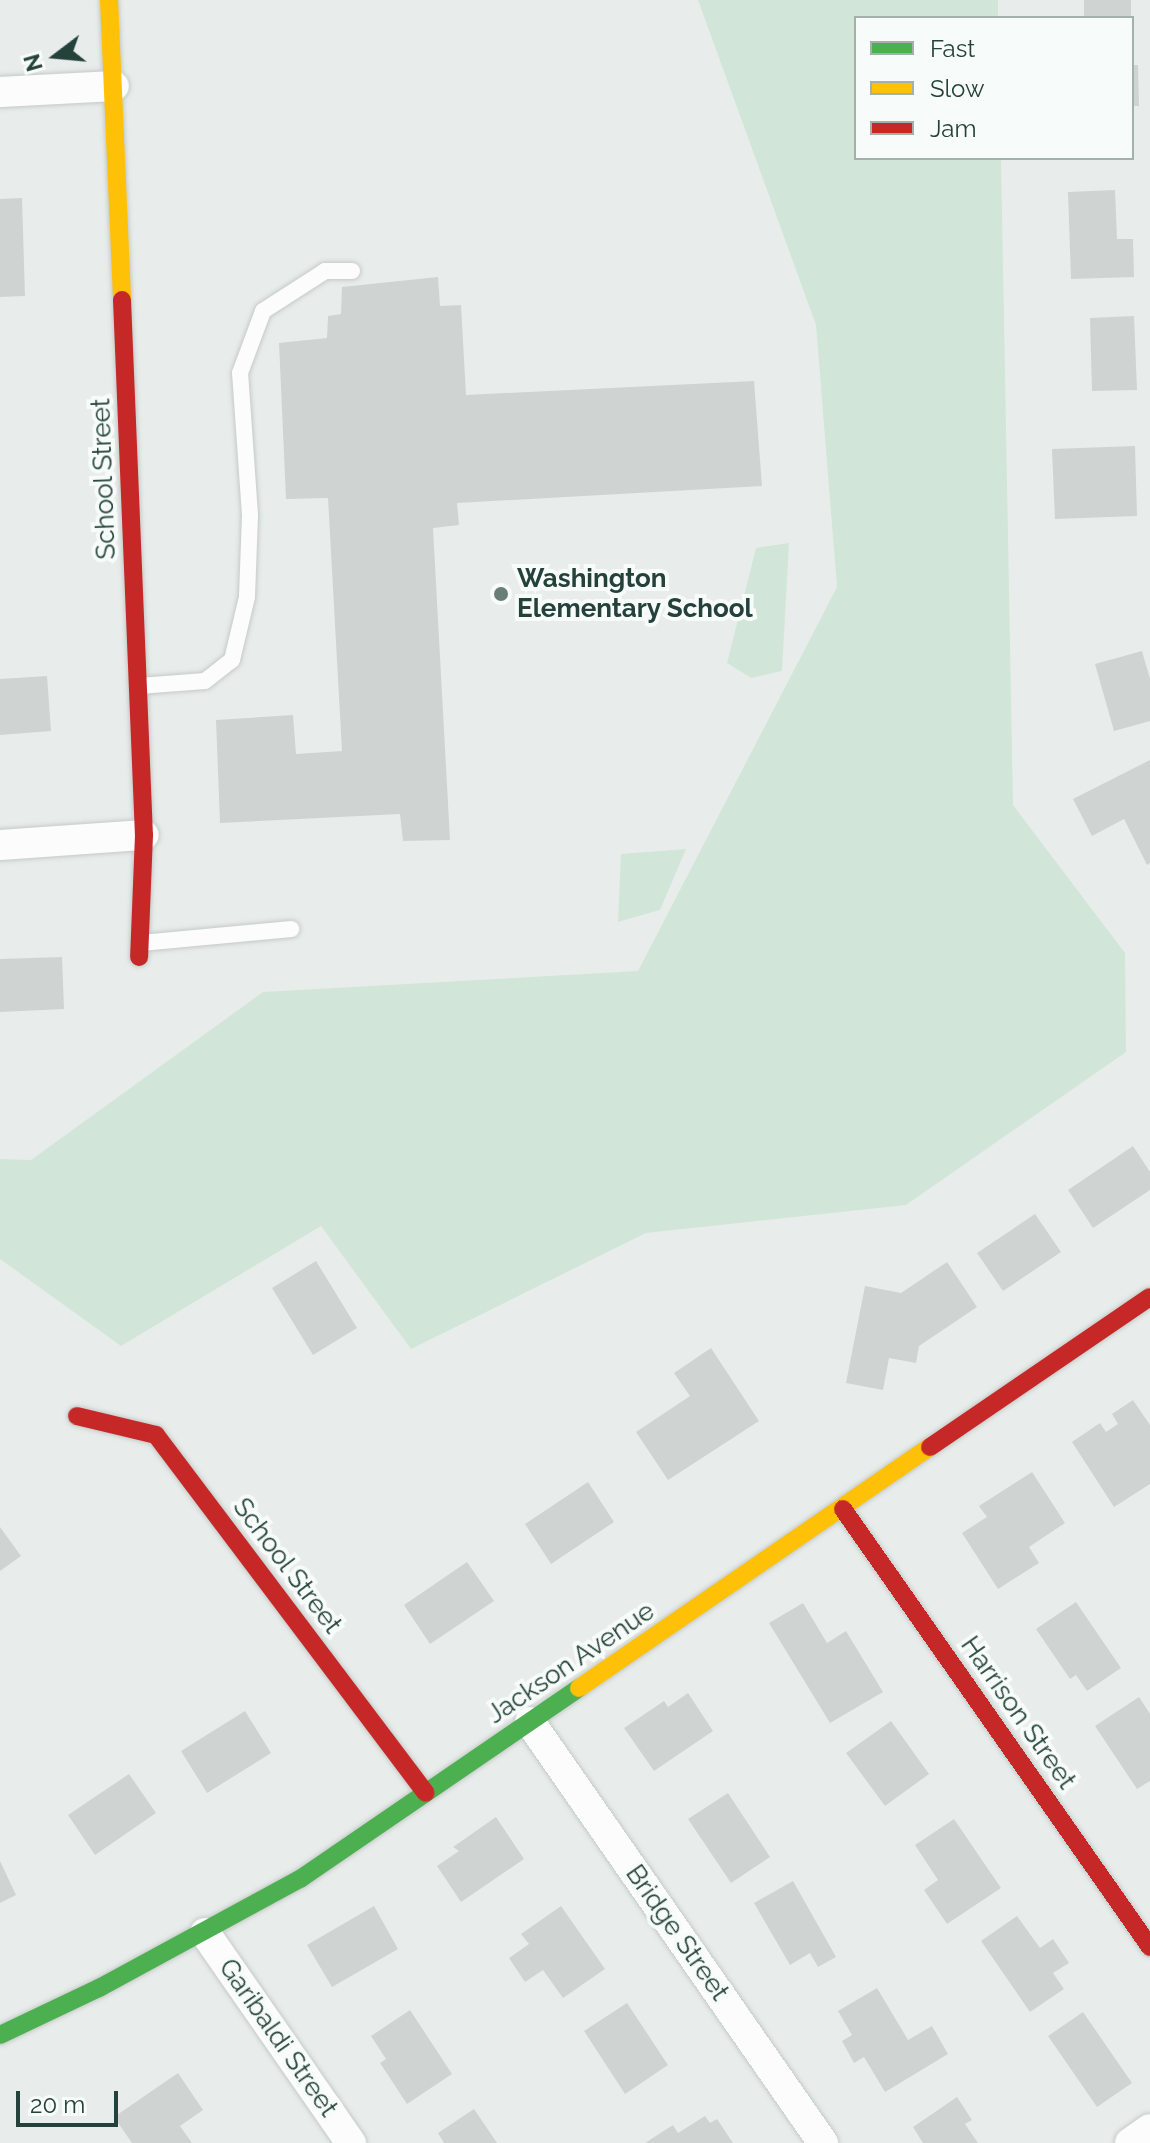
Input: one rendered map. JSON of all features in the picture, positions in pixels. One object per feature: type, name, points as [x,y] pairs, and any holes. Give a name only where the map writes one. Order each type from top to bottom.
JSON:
[{"type":"street","name":"School Street","points":[[109,0],[144,835],[139,950]]},
{"type":"street","points":[[0,92],[114,86]]},
{"type":"street","points":[[0,845],[144,835]]},
{"type":"street","name":"Jackson Avenue","points":[[0,2035],[205,1933],[300,1879],[1150,1297]]},
{"type":"street","name":"School Street","points":[[77,1416],[156,1435],[426,1793]]},
{"type":"street","name":"Harrison Street","points":[[843,1509],[1150,1947]]},
{"type":"street","name":"Bridge Street","points":[[530,1722],[823,2143]]},
{"type":"street","name":"Garibaldi Street","points":[[205,1933],[351,2143]]},
{"type":"street","points":[[1130,2143],[1150,2129]]},
{"type":"lane","points":[[138,686],[205,681],[232,660],[248,584],[250,515],[240,373],[263,311],[325,271],[352,271]]},
{"type":"lane","points":[[139,950],[291,929]]},
{"type":"green space","points":[[698,0],[998,0],[998,16],[854,16],[854,160],[1001,160],[1013,805],[1125,953],[1126,1052],[906,1205],[646,1233],[411,1349],[321,1226],[121,1346],[0,1259],[0,1159],[31,1160],[263,992],[638,971],[837,587],[816,325]]},
{"type":"green space","points":[[789,543],[782,671],[751,678],[727,663],[756,548]]},
{"type":"green space","points":[[686,849],[660,910],[618,922],[621,854]]},
{"type":"building","points":[[1084,0],[1131,0],[1131,16],[1084,16]]},
{"type":"building","points":[[1134,65],[1138,65],[1139,106],[1134,106]]},
{"type":"building","points":[[1115,190],[1117,239],[1133,239],[1134,277],[1071,279],[1068,192]]},
{"type":"building","points":[[22,198],[25,296],[0,297],[0,199]]},
{"type":"building","name":"Washington Elementary School","points":[[438,277],[440,306],[461,305],[466,395],[754,381],[762,486],[457,503],[459,525],[433,528],[450,840],[403,841],[400,814],[220,823],[216,720],[293,715],[296,754],[342,751],[328,498],[286,499],[279,343],[327,338],[328,316],[341,314],[342,287]]},
{"type":"building","points":[[1134,316],[1137,390],[1092,391],[1090,318]]},
{"type":"building","points":[[1135,446],[1137,516],[1055,519],[1052,449]]},
{"type":"building","points":[[1142,651],[1150,679],[1150,721],[1114,731],[1095,664]]},
{"type":"building","points":[[47,676],[51,731],[0,735],[0,679]]},
{"type":"building","points":[[1150,760],[1150,863],[1147,865],[1124,819],[1092,836],[1073,799]]},
{"type":"building","points":[[62,957],[64,1009],[0,1012],[0,959]]},
{"type":"building","points":[[1133,1146],[1150,1172],[1150,1190],[1093,1228],[1068,1190]]},
{"type":"building","points":[[1035,1214],[1061,1252],[1003,1291],[977,1253]]},
{"type":"building","points":[[316,1261],[357,1328],[313,1355],[272,1288]]},
{"type":"building","points":[[947,1262],[977,1307],[919,1346],[916,1363],[889,1358],[883,1390],[846,1383],[865,1286],[901,1293]]},
{"type":"building","points":[[711,1348],[759,1421],[668,1480],[636,1432],[690,1396],[674,1373]]},
{"type":"building","points":[[1133,1400],[1150,1425],[1150,1484],[1114,1507],[1072,1442],[1100,1423],[1106,1432],[1118,1424],[1112,1414]]},
{"type":"building","points":[[1032,1472],[1065,1523],[1029,1547],[1039,1563],[998,1589],[962,1533],[987,1517],[979,1506]]},
{"type":"building","points":[[588,1482],[614,1522],[551,1564],[525,1524]]},
{"type":"building","points":[[0,1527],[21,1556],[0,1571]]},
{"type":"building","points":[[467,1562],[494,1601],[430,1644],[404,1605]]},
{"type":"building","points":[[1076,1602],[1121,1668],[1087,1691],[1076,1675],[1070,1679],[1036,1629]]},
{"type":"building","points":[[803,1603],[827,1643],[846,1631],[883,1692],[830,1723],[769,1623]]},
{"type":"building","points":[[688,1693],[713,1731],[654,1771],[624,1728],[664,1701],[668,1707]]},
{"type":"building","points":[[1139,1697],[1150,1714],[1150,1781],[1137,1789],[1095,1726]]},
{"type":"building","points":[[245,1711],[271,1753],[207,1793],[181,1751]]},
{"type":"building","points":[[891,1721],[929,1774],[885,1806],[846,1753]]},
{"type":"building","points":[[129,1774],[156,1813],[95,1855],[68,1815]]},
{"type":"building","points":[[728,1793],[770,1857],[731,1883],[688,1819]]},
{"type":"building","points":[[496,1817],[524,1859],[461,1902],[437,1866],[459,1851],[453,1847]]},
{"type":"building","points":[[954,1819],[1001,1888],[947,1924],[924,1890],[938,1880],[915,1845]]},
{"type":"building","points":[[0,1861],[16,1895],[0,1903]]},
{"type":"building","points":[[793,1881],[836,1957],[818,1967],[810,1953],[790,1965],[754,1903]]},
{"type":"building","points":[[374,1906],[398,1949],[332,1987],[307,1945]]},
{"type":"building","points":[[561,1906],[605,1969],[563,1998],[543,1970],[525,1982],[509,1958],[529,1944],[521,1934]]},
{"type":"building","points":[[1017,1916],[1040,1948],[1053,1939],[1069,1963],[1053,1973],[1064,1989],[1030,2012],[981,1941]]},
{"type":"building","points":[[877,1988],[908,2040],[932,2026],[948,2054],[885,2092],[864,2057],[854,2063],[842,2041],[852,2035],[838,2011]]},
{"type":"building","points":[[627,2003],[668,2065],[625,2094],[584,2031]]},
{"type":"building","points":[[410,2010],[452,2074],[407,2104],[380,2063],[386,2059],[371,2036]]},
{"type":"building","points":[[1083,2012],[1132,2083],[1097,2107],[1048,2036]]},
{"type":"building","points":[[178,2073],[203,2110],[180,2126],[192,2143],[132,2143],[114,2117]]},
{"type":"building","points":[[957,2097],[972,2120],[965,2124],[978,2143],[923,2143],[913,2127]]},
{"type":"building","points":[[474,2109],[497,2143],[444,2143],[438,2133]]},
{"type":"building","points":[[705,2116],[710,2123],[717,2119],[733,2143],[645,2143],[673,2125],[678,2133]]},
{"type":"traffic: fast","points":[[0,2035],[99,1988],[300,1879],[579,1688]]},
{"type":"traffic: slow","points":[[109,0],[122,300]]},
{"type":"traffic: slow","points":[[579,1688],[930,1447]]},
{"type":"traffic: jam","points":[[122,300],[144,835],[139,957]]},
{"type":"traffic: jam","points":[[930,1447],[1150,1297]]},
{"type":"traffic: jam","points":[[77,1416],[156,1435],[426,1793]]},
{"type":"traffic: jam","points":[[843,1509],[1150,1947]]},
{"type":"place","name":"Washington Elementary School","points":[[501,594]]}]
